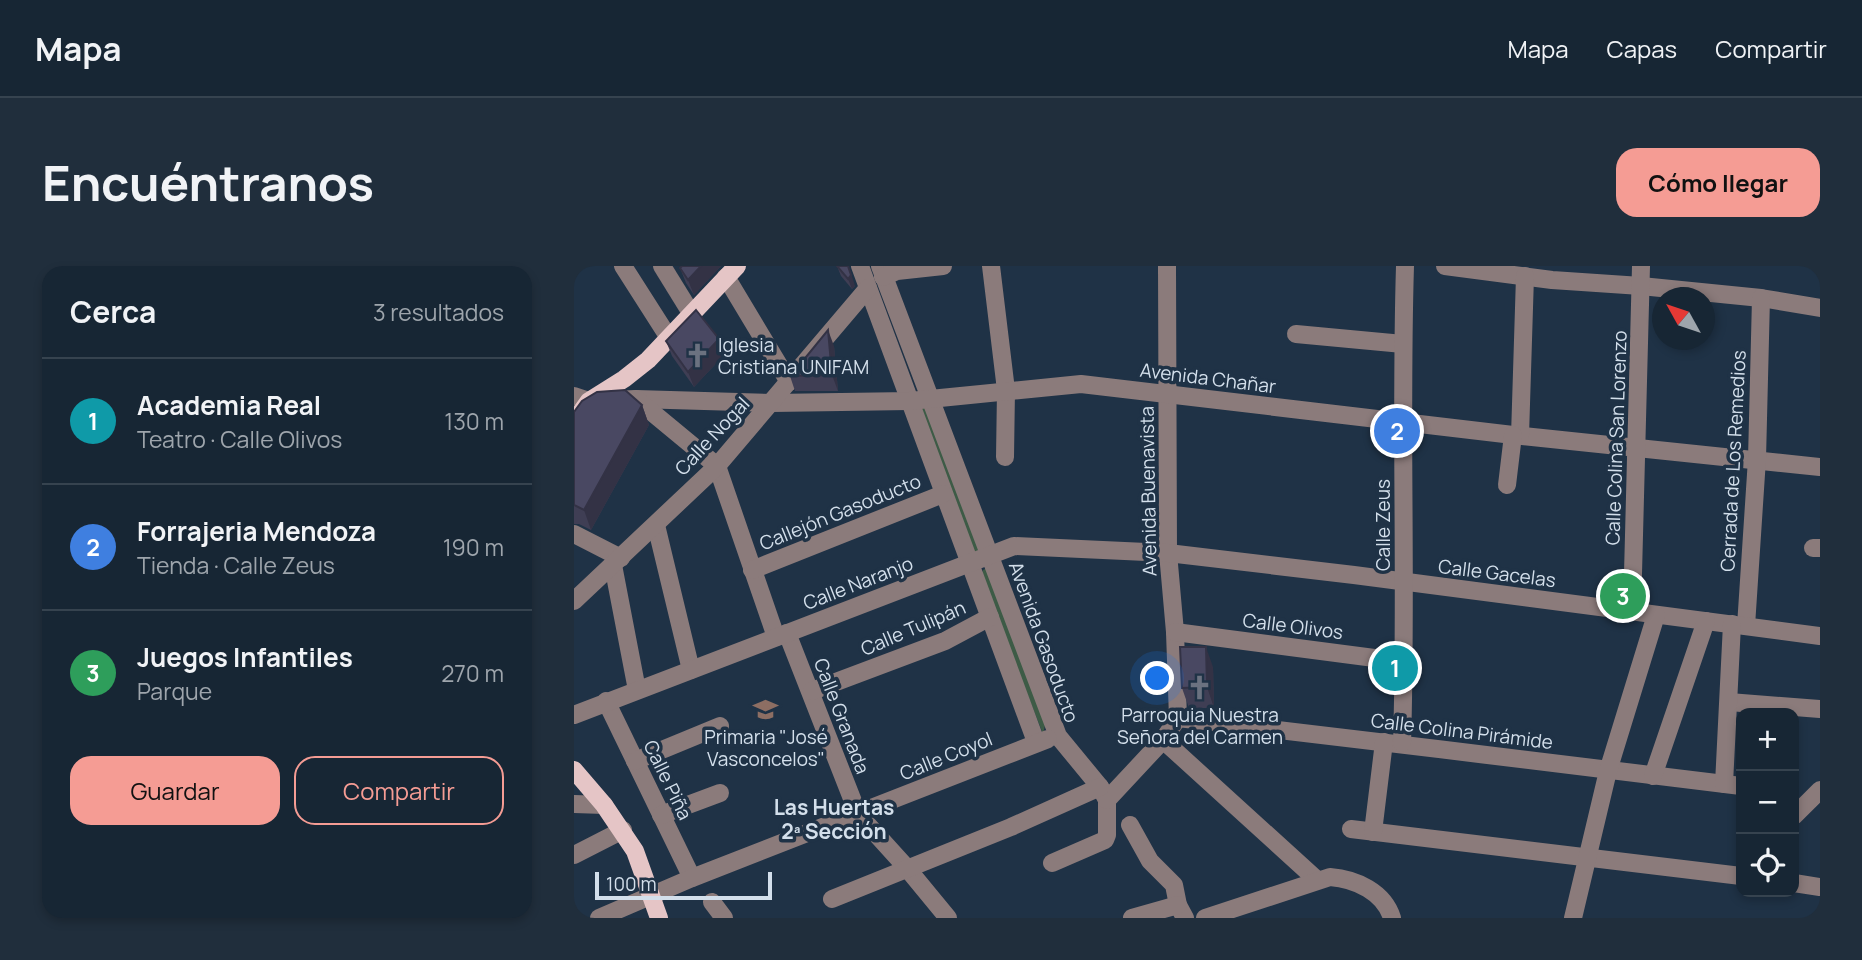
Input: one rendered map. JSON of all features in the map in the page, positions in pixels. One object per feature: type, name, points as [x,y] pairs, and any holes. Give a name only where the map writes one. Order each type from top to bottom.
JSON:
[{"type":"main road","points":[[574,422],[581,398],[624,380],[648,360],[732,272]]},
{"type":"main road","points":[[574,770],[623,830],[635,851],[659,918]]},
{"type":"street","points":[[623,266],[668,338]]},
{"type":"street","points":[[662,266],[691,313]]},
{"type":"street","points":[[860,266],[1036,741]]},
{"type":"street","points":[[891,270],[943,266]]},
{"type":"street","points":[[990,266],[1006,390],[1005,457]]},
{"type":"street","name":"Avenida Buenavista","points":[[1167,266],[1168,553],[1175,632],[1178,718]]},
{"type":"street","name":"Calle Zeus","points":[[1373,832],[1393,743],[1405,662],[1405,266]]},
{"type":"street","points":[[1445,266],[1525,276],[1552,273],[1641,286],[1761,298],[1820,308]]},
{"type":"street","name":"Calle Colina San Lorenzo","points":[[1632,612],[1641,266]]},
{"type":"street","name":"Avenida Gasoducto","points":[[891,270],[932,400],[1058,736],[1036,741]]},
{"type":"street","points":[[732,272],[789,382]]},
{"type":"street","points":[[1507,485],[1517,436],[1525,276]]},
{"type":"street","name":"Calle Nogal","points":[[574,601],[717,466],[868,288]]},
{"type":"street","name":"Cerrada de Los Remedios","points":[[1732,785],[1729,702],[1757,459],[1761,298]]},
{"type":"street","points":[[1296,334],[1403,344]]},
{"type":"street","name":"Avenida Chañar","points":[[581,398],[772,403],[910,401],[1081,384],[1517,436],[1820,467]]},
{"type":"street","points":[[636,399],[717,466]]},
{"type":"street","name":"Calle Granada","points":[[717,466],[752,570],[812,691],[835,760],[858,814],[948,918]]},
{"type":"street","name":"Callejón Gasoducto","points":[[752,570],[943,494]]},
{"type":"street","points":[[656,525],[691,670]]},
{"type":"street","points":[[574,534],[617,561],[637,690]]},
{"type":"street","name":"Calle Naranjo","points":[[574,715],[1014,546],[1168,553]]},
{"type":"street","name":"Calle Gacelas","points":[[1168,553],[1820,636]]},
{"type":"street","points":[[1573,918],[1608,771],[1656,615]]},
{"type":"street","name":"Calle Tulipán","points":[[812,691],[945,641],[990,617]]},
{"type":"street","points":[[1653,776],[1706,621]]},
{"type":"street","name":"Calle Olivos","points":[[1175,632],[1405,662]]},
{"type":"street","name":"Calle Piña","points":[[606,701],[692,878]]},
{"type":"street","points":[[1729,702],[1820,709]]},
{"type":"street","points":[[832,899],[1011,827],[1105,801],[1163,740],[1178,718]]},
{"type":"street","name":"Calle Colina Pirámide","points":[[1178,718],[1732,785]]},
{"type":"street","points":[[635,761],[720,726]]},
{"type":"street","points":[[1052,863],[1105,840],[1105,801],[1058,736]]},
{"type":"street","points":[[1163,740],[1317,880]]},
{"type":"street","name":"Calle Coyol","points":[[599,918],[692,878],[1036,741]]},
{"type":"street","points":[[1799,792],[1818,793]]},
{"type":"street","points":[[661,815],[720,793]]},
{"type":"street","points":[[1799,811],[1818,793]]},
{"type":"street","points":[[574,804],[604,805]]},
{"type":"street","points":[[1130,825],[1150,862],[1158,872],[1169,878],[1174,886],[1181,912],[1132,918]]},
{"type":"street","points":[[1351,829],[1587,858],[1736,872]]},
{"type":"street","points":[[574,855],[623,830]]},
{"type":"street","points":[[1205,918],[1317,880],[1341,878],[1354,881],[1375,894],[1390,912],[1374,918]]},
{"type":"street","points":[[1799,884],[1820,887]]},
{"type":"street","points":[[712,902],[724,918]]},
{"type":"green space","points":[[921,407],[930,407],[984,549],[975,557]]},
{"type":"green space","points":[[987,568],[1047,717],[1043,734],[981,576]]},
{"type":"building","points":[[701,266],[688,280],[680,268]]},
{"type":"building","points":[[837,266],[848,266],[851,275],[848,279]]},
{"type":"building","points":[[696,310],[719,339],[688,372],[666,341]]},
{"type":"building","points":[[828,330],[832,375],[790,376],[793,373]]},
{"type":"building","points":[[625,390],[642,405],[584,510],[574,505],[574,412],[582,401],[597,392]]},
{"type":"building","points":[[1180,647],[1206,647],[1207,687],[1182,688]]},
{"type":"place","name":"Iglesia Cristiana UNIFAM","points":[[698,356]]},
{"type":"place","name":"Forrajeria Mendoza","points":[[1397,431]]},
{"type":"place","name":"Juegos Infantiles","points":[[1623,596]]},
{"type":"place","name":"Academia Real","points":[[1395,668]]},
{"type":"place","name":"Parroquia Nuestra Señora del Carmen","points":[[1200,687]]},
{"type":"place","name":"Primaria \"José Vasconcelos\"","points":[[766,709]]},
{"type":"district","name":"Las Huertas 2ª Sección","points":[[834,820]]}]
